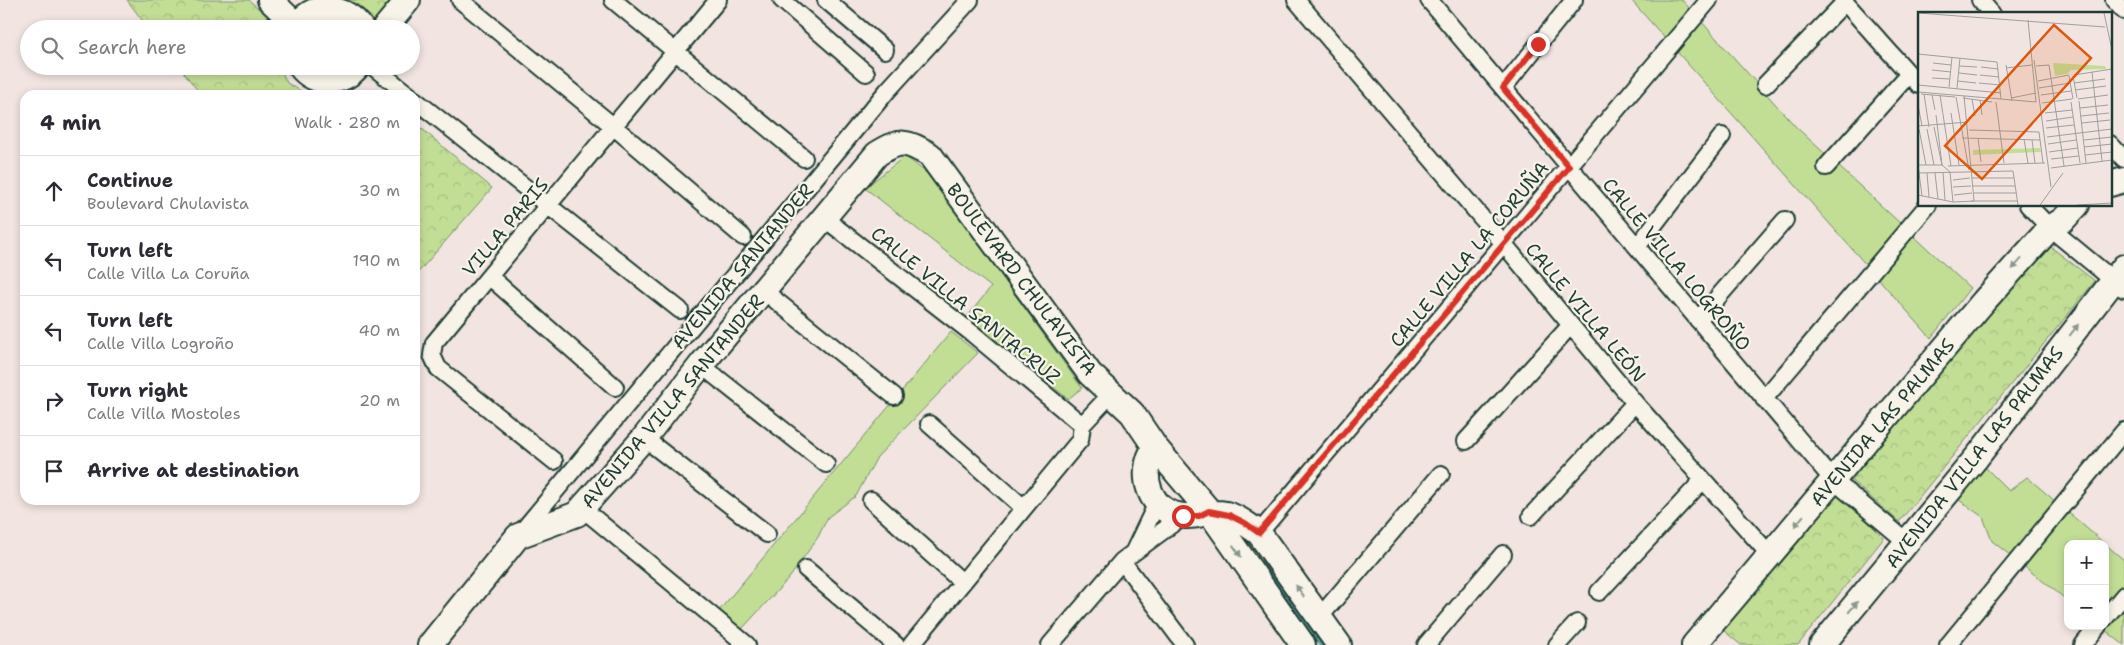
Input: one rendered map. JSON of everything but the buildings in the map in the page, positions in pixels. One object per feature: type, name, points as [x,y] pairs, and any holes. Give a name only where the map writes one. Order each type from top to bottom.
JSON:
[{"type":"street","points":[[270,0],[290,20]]},
{"type":"street","points":[[391,20],[408,0]]},
{"type":"street","points":[[460,0],[613,126],[743,237]]},
{"type":"street","points":[[613,0],[804,158]]},
{"type":"street","name":"VILLA PARIS","points":[[554,460],[438,368],[432,355],[434,343],[718,0]]},
{"type":"street","points":[[782,0],[866,73]]},
{"type":"street","points":[[826,0],[885,50]]},
{"type":"street","name":"AVENIDA SANTANDER","points":[[518,536],[887,91],[970,0]]},
{"type":"street","name":"CALLE VILLA LEÓN","points":[[1296,0],[1504,244],[1635,403],[1770,555]]},
{"type":"street","points":[[1503,88],[1574,0]]},
{"type":"street","name":"CALLE VILLA LA CORUÑA","points":[[1259,533],[1709,0]]},
{"type":"street","points":[[1980,0],[1990,12]]},
{"type":"street","points":[[2114,0],[2124,11]]},
{"type":"street","points":[[1765,85],[1844,1],[1914,80],[1826,166]]},
{"type":"street","name":"CALLE VILLA LOGROÑO","points":[[1437,3],[1503,88],[1833,480],[1907,542]]},
{"type":"street","points":[[302,20],[322,4],[344,11],[355,20]]},
{"type":"street","points":[[311,75],[324,81],[336,80],[348,75]]},
{"type":"street","points":[[383,75],[403,90]]},
{"type":"street","points":[[420,104],[550,204],[680,310]]},
{"type":"street","points":[[1637,247],[1722,136]]},
{"type":"street","name":"BOULEVARD CHULAVISTA","points":[[877,154],[893,144],[909,142],[930,155],[1090,374],[1132,413],[1155,447],[1209,511],[1304,645]]},
{"type":"street","points":[[2112,146],[2124,159]]},
{"type":"street","name":"AVENIDA VILLA SANTANDER","points":[[518,536],[577,514],[644,438],[701,365],[877,154]]},
{"type":"street","points":[[1764,399],[1927,206]]},
{"type":"street","points":[[2029,206],[2050,228],[2120,279]]},
{"type":"street","name":"AVENIDA LAS PALMAS","points":[[1707,641],[1770,555],[1984,301],[2050,228],[2063,220],[2076,206]]},
{"type":"street","name":"CALLE VILLA SANTACRUZ","points":[[824,218],[973,334],[1082,425]]},
{"type":"street","points":[[1698,320],[1784,220]]},
{"type":"street","points":[[490,277],[615,387]]},
{"type":"street","name":"AVENIDA VILLA LAS PALMAS","points":[[1822,645],[2120,279]]},
{"type":"street","points":[[764,290],[894,396]]},
{"type":"street","points":[[1466,441],[1570,326]]},
{"type":"street","points":[[701,365],[826,464]]},
{"type":"street","points":[[911,645],[1080,440],[1082,425],[1112,393]]},
{"type":"street","points":[[1531,516],[1635,403]]},
{"type":"street","points":[[929,424],[1024,508]]},
{"type":"street","points":[[1948,645],[2124,431]]},
{"type":"street","points":[[644,438],[767,534]]},
{"type":"street","points":[[1155,447],[1148,457],[1146,471],[1148,488],[1157,503],[1169,512],[1183,516],[1199,516],[1209,511],[1229,515],[1259,533],[1338,645]]},
{"type":"street","points":[[1319,618],[1441,474]]},
{"type":"street","points":[[1599,592],[1702,480]]},
{"type":"street","points":[[871,500],[962,582]]},
{"type":"street","points":[[1057,642],[1127,557],[1157,503]]},
{"type":"street","points":[[582,508],[747,645]]},
{"type":"street","points":[[1127,557],[1183,516]]},
{"type":"street","points":[[430,645],[518,536]]},
{"type":"street","points":[[1426,645],[1503,554]]},
{"type":"street","points":[[1127,557],[1185,645]]},
{"type":"street","points":[[806,569],[896,645]]},
{"type":"street","points":[[2109,613],[2122,598]]},
{"type":"street","points":[[1557,645],[1577,623]]},
{"type":"street","points":[[2083,645],[2095,630]]},
{"type":"green space","points":[[127,0],[249,0],[271,20],[142,20]]},
{"type":"green space","points":[[346,0],[398,0],[381,20],[372,20],[364,10]]},
{"type":"green space","points":[[1631,0],[1682,0],[1796,127],[1970,288],[1931,338]]},
{"type":"green space","points":[[186,75],[283,75],[287,83],[299,90],[197,90]]},
{"type":"green space","points":[[420,127],[492,188],[420,270]]},
{"type":"green space","points":[[905,156],[929,175],[1082,388],[1068,399],[967,317],[991,287],[865,188]]},
{"type":"green space","points":[[2047,244],[2095,281],[1899,522],[1844,474]]},
{"type":"green space","points":[[951,332],[978,353],[877,457],[856,496],[828,517],[818,537],[790,577],[741,630],[718,612]]},
{"type":"green space","points":[[1980,462],[2009,491],[2027,477],[2100,540],[2064,540],[2064,598],[1992,541],[1983,517],[1952,495]]},
{"type":"green space","points":[[1834,494],[1852,506],[1884,538],[1798,645],[1741,645],[1718,626]]},
{"type":"green space","points":[[2109,547],[2124,560],[2124,645],[2105,630],[2109,630]]},
{"type":"waterway","points":[[1263,562],[1322,645]]},
{"type":"route","points":[[1183,516],[1199,516],[1209,511],[1229,515],[1259,533],[1569,167],[1503,88],[1538,44]]}]
